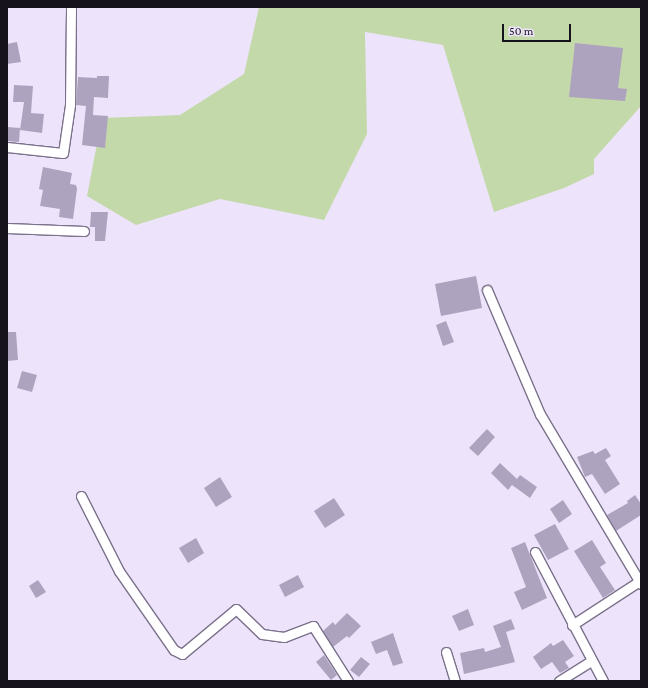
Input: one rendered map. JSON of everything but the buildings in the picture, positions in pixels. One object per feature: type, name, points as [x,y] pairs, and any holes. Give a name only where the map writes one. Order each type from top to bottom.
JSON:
[{"type":"street","points":[[7,147],[62,153],[70,105],[71,7]]},
{"type":"street","points":[[7,228],[84,231]]},
{"type":"street","points":[[487,290],[540,414],[640,582],[572,625]]},
{"type":"street","points":[[81,496],[120,571],[174,650],[182,654],[236,609],[262,634],[284,637],[313,626],[348,681]]},
{"type":"street","points":[[535,552],[572,625],[603,681]]},
{"type":"street","points":[[446,652],[455,681]]},
{"type":"street","points":[[559,681],[591,661]]},
{"type":"green space","points":[[259,7],[641,7],[641,106],[594,159],[594,174],[564,188],[494,212],[443,45],[365,32],[367,134],[324,220],[220,199],[136,225],[87,196],[102,118],[180,115],[244,74]]}]
